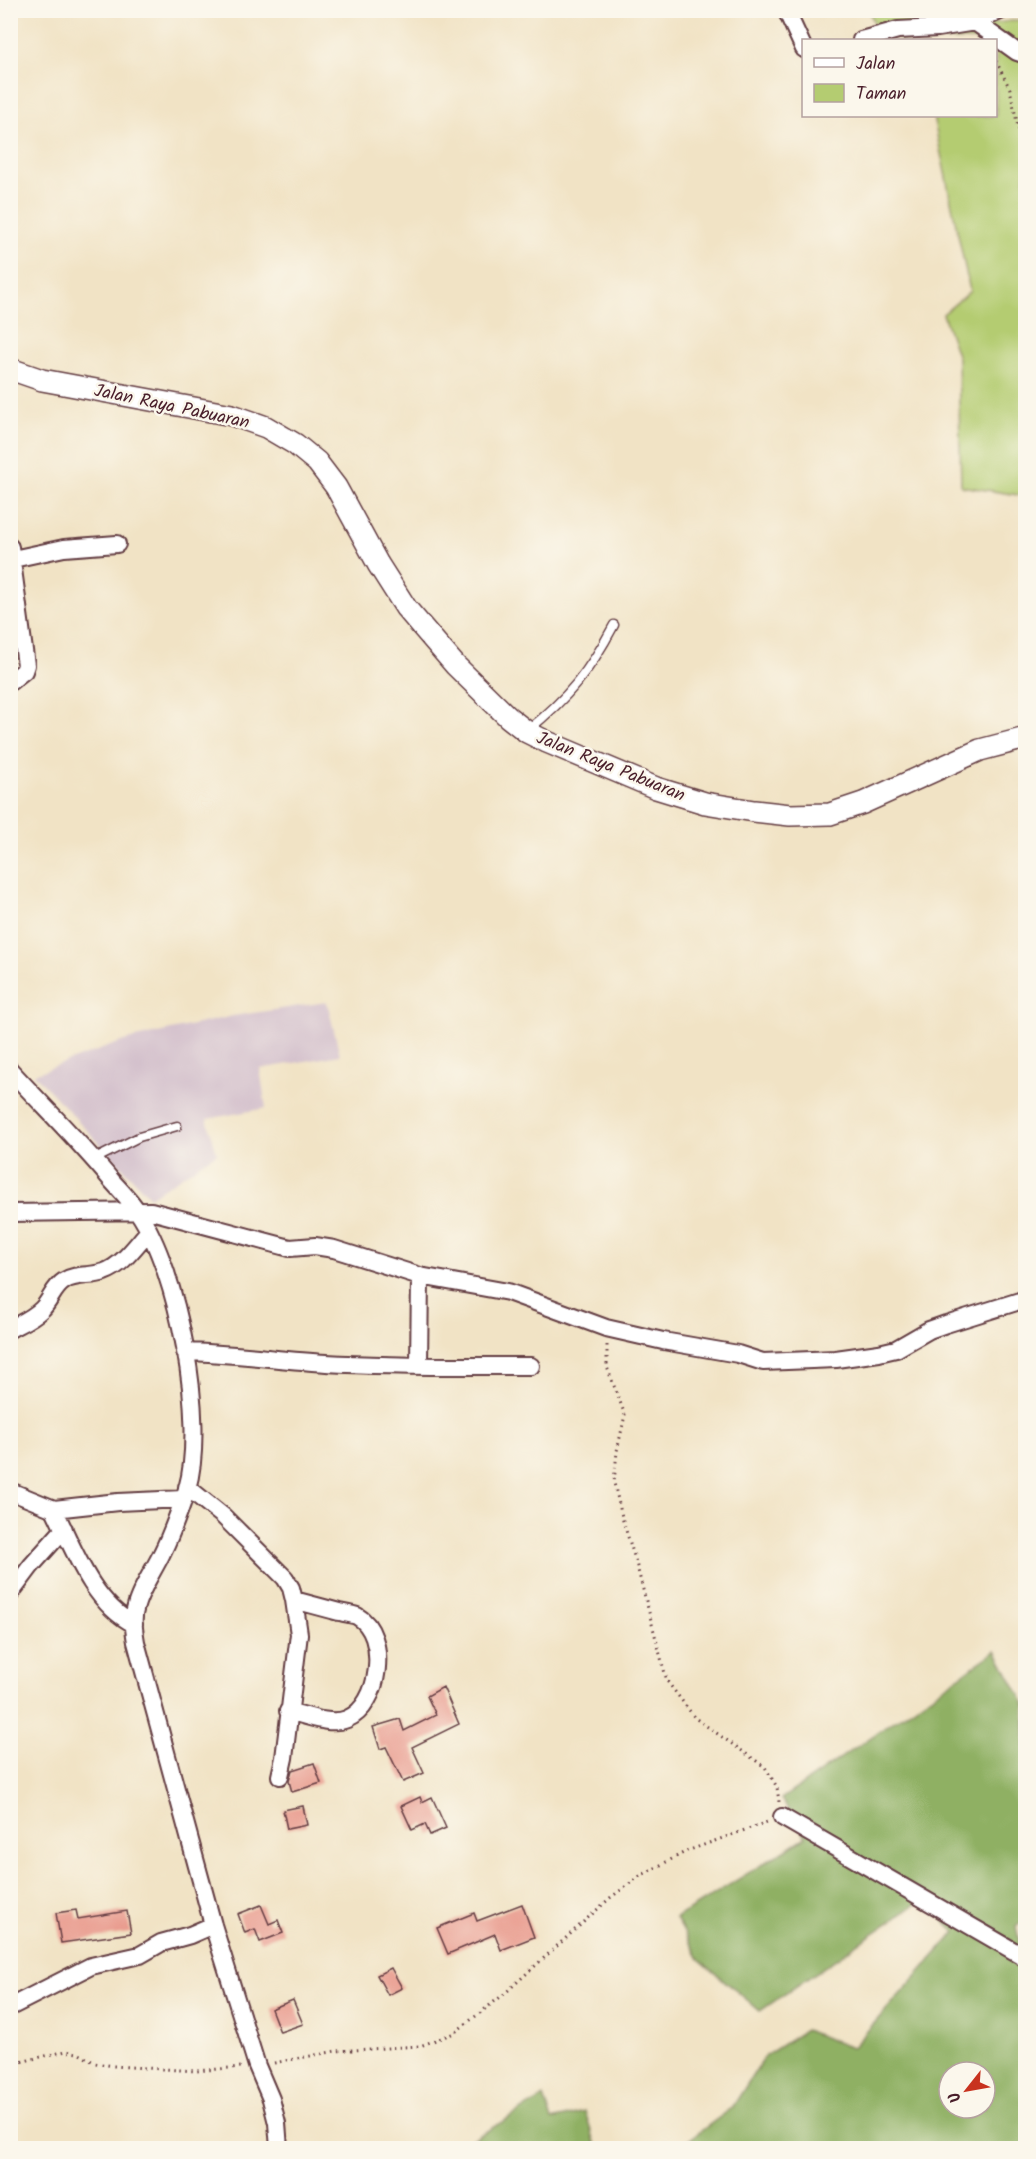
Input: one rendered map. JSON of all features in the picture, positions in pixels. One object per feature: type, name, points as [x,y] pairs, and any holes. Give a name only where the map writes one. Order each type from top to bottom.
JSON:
[{"type":"street","points":[[786,10],[802,45]]},
{"type":"street","points":[[865,39],[898,30],[938,28],[973,16],[1002,10]]},
{"type":"street","points":[[973,16],[1017,52],[1026,55]]},
{"type":"street","name":"Jalan Raya Pabuaran","points":[[10,369],[42,380],[232,415],[266,427],[295,444],[317,462],[336,486],[378,564],[406,608],[455,665],[508,717],[527,732],[656,788],[705,802],[790,815],[830,814],[862,803],[980,750],[1026,738]]},
{"type":"street","points":[[10,682],[24,671],[26,665],[12,562],[64,548],[117,544]]},
{"type":"street","points":[[10,1070],[95,1160],[139,1213],[163,1263],[185,1352],[195,1423],[194,1444],[185,1493],[164,1550],[136,1606],[134,1624],[136,1642],[213,1924],[257,2066],[271,2099],[277,2123],[279,2148]]},
{"type":"street","points":[[10,1213],[25,1211],[139,1213],[151,1211],[290,1248],[315,1246],[334,1249],[420,1276],[470,1287],[508,1292],[606,1328],[738,1354],[763,1362],[836,1359],[896,1349],[929,1330],[1026,1299]]},
{"type":"street","points":[[10,1329],[35,1316],[43,1308],[52,1292],[65,1280],[94,1275],[114,1267],[148,1232]]},
{"type":"street","points":[[419,1366],[420,1276]]},
{"type":"street","points":[[185,1352],[227,1353],[326,1363],[531,1366]]},
{"type":"street","points":[[10,1491],[54,1509],[185,1493],[223,1516],[285,1578],[291,1588],[299,1634],[280,1776]]},
{"type":"street","points":[[54,1509],[78,1559],[97,1590],[126,1620],[134,1624]]},
{"type":"street","points":[[10,1594],[64,1529]]},
{"type":"street","points":[[288,1711],[337,1722],[349,1719],[361,1708],[374,1686],[378,1663],[375,1643],[367,1627],[357,1617],[294,1600]]},
{"type":"street","points":[[782,1817],[1026,1958]]},
{"type":"street","points":[[10,2007],[92,1966],[140,1955],[161,1943],[190,1935],[213,1924]]},
{"type":"lane","points":[[527,732],[578,683],[598,655],[614,624]]},
{"type":"lane","points":[[95,1160],[139,1137],[177,1126]]},
{"type":"path","points":[[997,63],[1010,89],[1026,165]]},
{"type":"path","points":[[16,2063],[66,2051],[78,2053],[95,2063],[113,2066],[196,2070],[257,2066],[336,2051],[420,2046],[454,2033],[503,1995],[610,1898],[640,1876],[687,1851],[782,1817],[777,1787],[765,1767],[695,1718],[667,1681],[614,1483],[617,1451],[625,1415],[607,1367],[606,1328]]},
{"type":"shaded area","points":[[327,1002],[340,1055],[260,1069],[266,1108],[207,1119],[217,1153],[150,1197],[34,1074],[127,1040],[233,1016]]},
{"type":"green space","points":[[869,11],[963,11],[989,24],[1025,19],[1025,496],[961,486],[958,358],[943,314],[970,291],[933,117],[997,117],[997,39],[900,39],[895,24],[877,30]]},
{"type":"green space","points":[[996,1651],[1025,1704],[1026,1918],[1016,1927],[1026,1968],[1025,2148],[678,2148],[732,2108],[765,2056],[805,2030],[852,2048],[956,1932],[922,1900],[760,2011],[699,1959],[676,1918],[806,1837],[781,1799]]},
{"type":"green space","points":[[544,2097],[552,2120],[585,2112],[597,2148],[458,2148]]},
{"type":"building","points":[[443,1687],[459,1724],[412,1747],[424,1773],[403,1782],[386,1747],[380,1749],[373,1727],[400,1719],[404,1731],[436,1715],[427,1696]]},
{"type":"building","points":[[314,1763],[321,1783],[292,1792],[289,1781],[292,1770]]},
{"type":"building","points":[[420,1797],[422,1802],[432,1797],[446,1828],[430,1835],[425,1824],[412,1830],[401,1806]]},
{"type":"building","points":[[303,1806],[307,1825],[287,1829],[283,1810]]},
{"type":"building","points":[[522,1904],[534,1937],[501,1950],[495,1934],[448,1954],[437,1928],[474,1913],[477,1921]]},
{"type":"building","points":[[261,1905],[269,1924],[278,1920],[283,1933],[260,1942],[255,1929],[245,1933],[238,1914]]},
{"type":"building","points":[[76,1910],[78,1919],[127,1911],[131,1933],[61,1943],[56,1913]]},
{"type":"building","points":[[391,1968],[402,1988],[388,1995],[377,1975]]},
{"type":"building","points":[[293,2000],[303,2024],[280,2032],[271,2009]]}]
